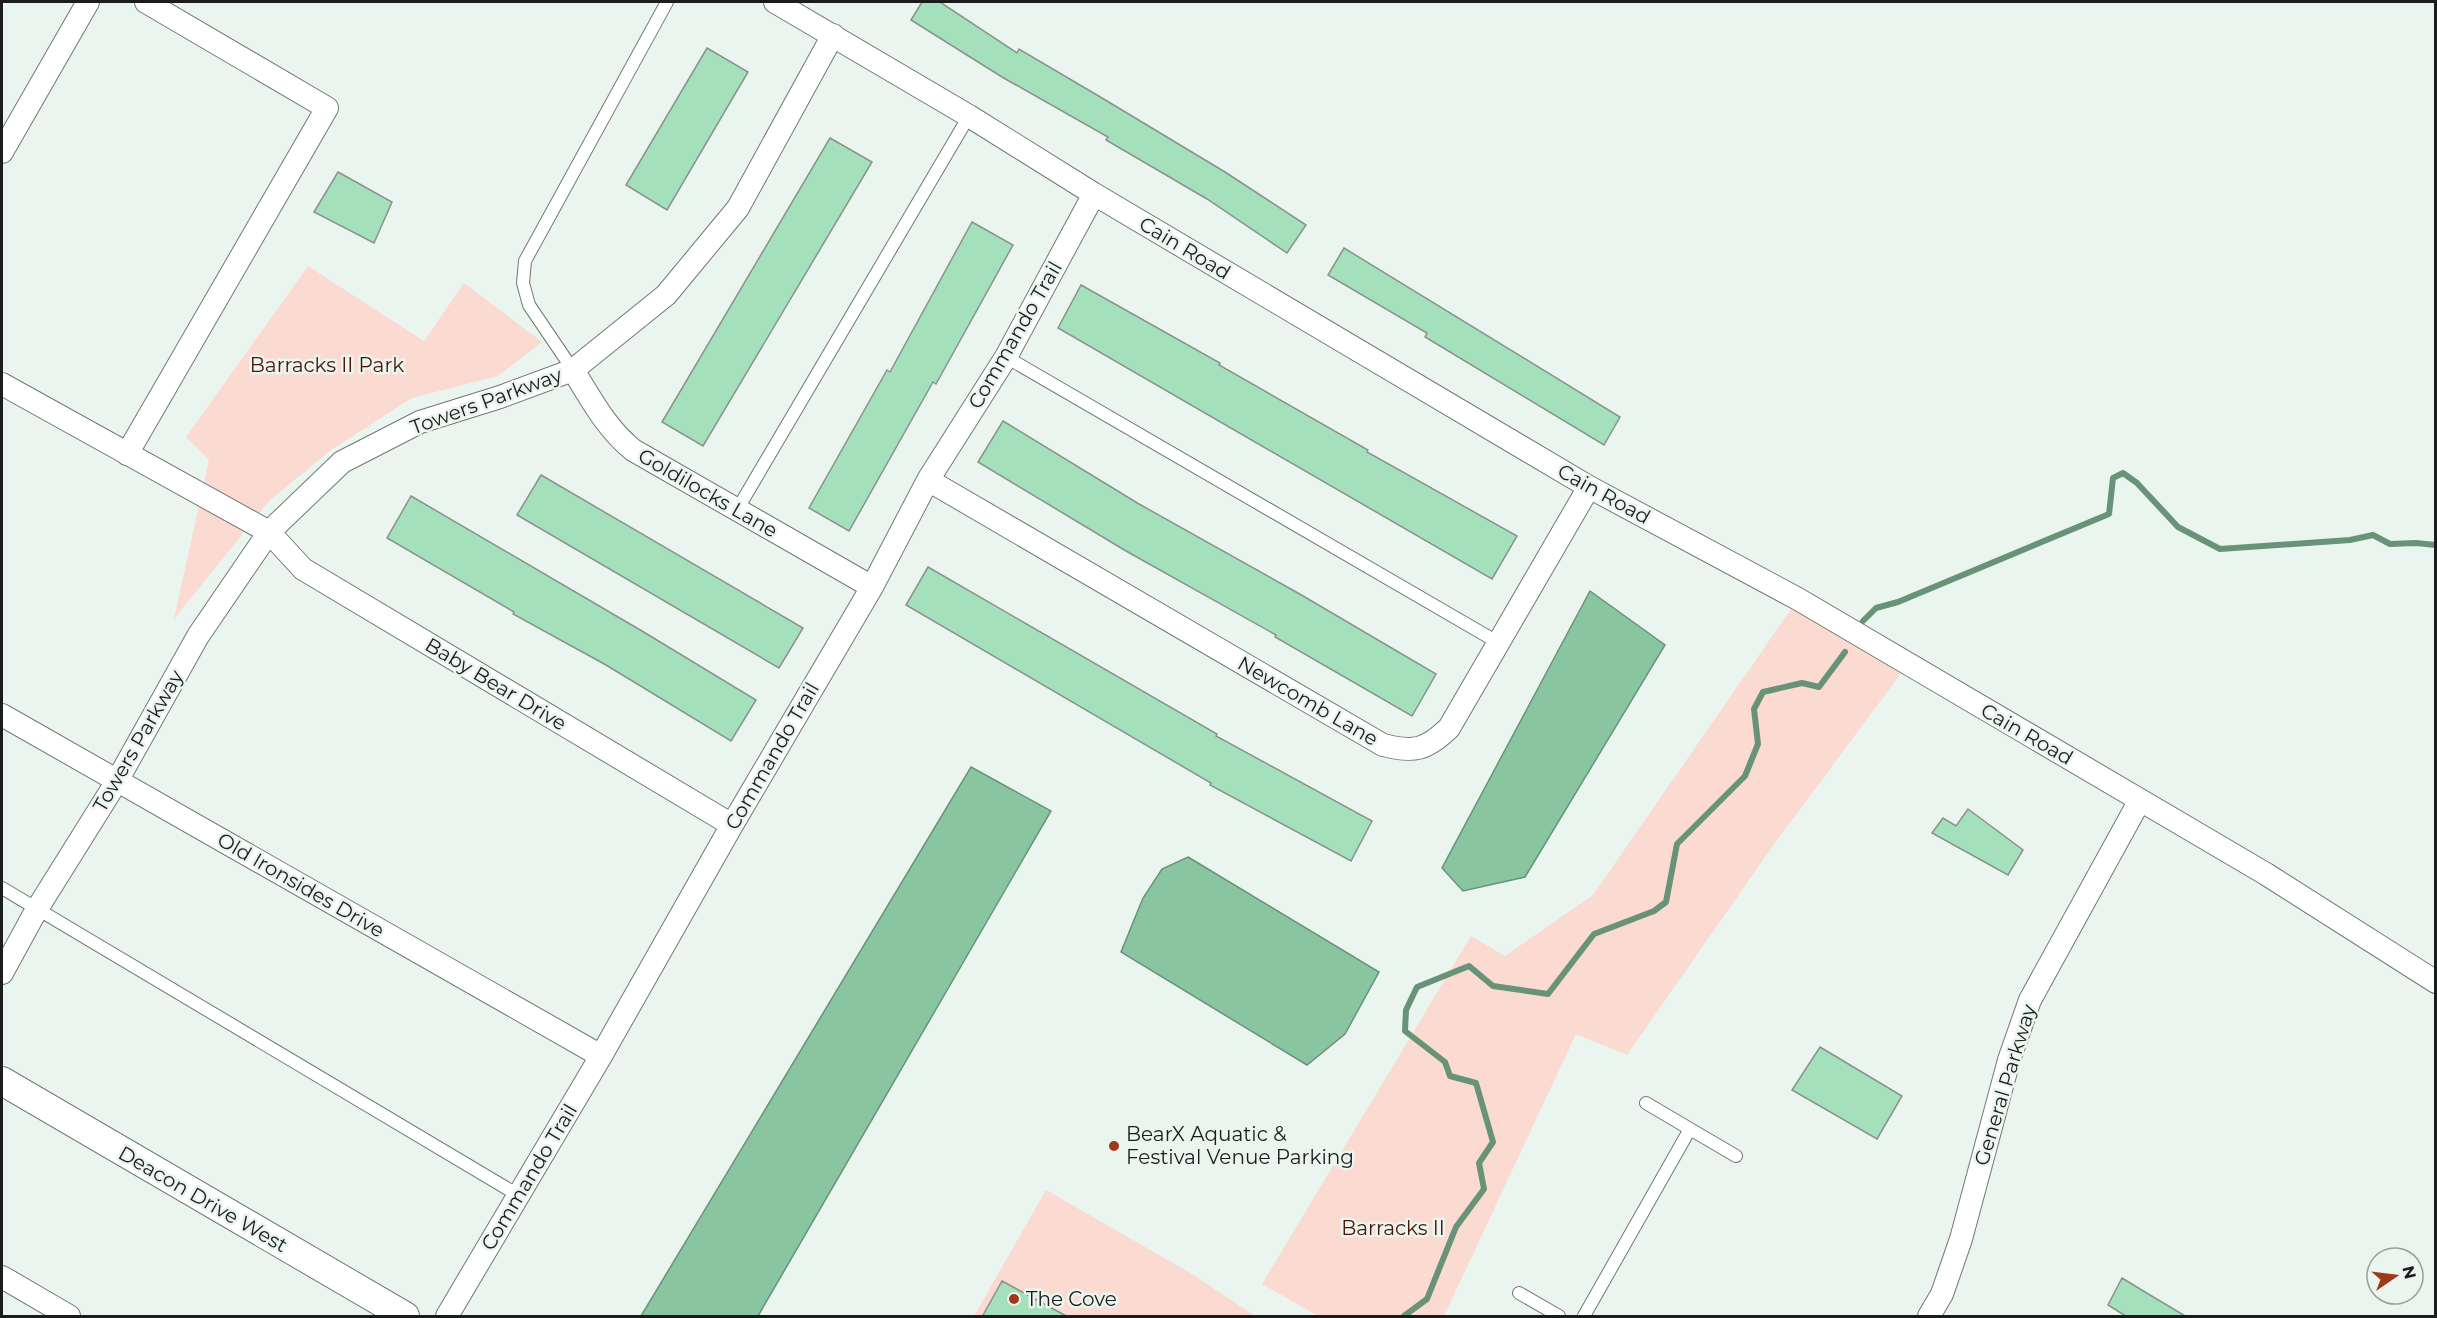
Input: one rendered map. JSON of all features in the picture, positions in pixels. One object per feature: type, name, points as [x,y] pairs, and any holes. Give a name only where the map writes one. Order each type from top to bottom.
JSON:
[{"type":"street","points":[[2,152],[88,2]]},
{"type":"street","points":[[127,454],[327,108],[146,2]]},
{"type":"street","name":"Cain Road","points":[[775,2],[969,116],[1094,194],[1590,487],[1798,599],[2266,874],[2436,982]]},
{"type":"street","name":"Towers Parkway","points":[[2,973],[37,909],[117,780],[198,636],[269,532],[342,462],[420,422],[500,397],[573,369],[666,295],[738,208],[833,35]]},
{"type":"street","name":"Commando Trail","points":[[447,1317],[872,587],[928,480],[1006,357],[1094,194]]},
{"type":"street","name":"Goldilocks Lane","points":[[573,369],[605,423],[633,450],[872,587]]},
{"type":"street","name":"Baby Bear Drive","points":[[2,384],[269,532],[303,569],[732,825]]},
{"type":"street","name":"Newcomb Lane","points":[[928,480],[1383,745],[1400,750],[1418,750],[1435,741],[1449,728],[1590,487]]},
{"type":"street","name":"Old Ironsides Drive","points":[[2,715],[601,1056]]},
{"type":"street","name":"General Parkway","points":[[1929,1317],[1942,1294],[1961,1239],[2009,1060],[2030,1000],[2140,800]]},
{"type":"street","name":"Deacon Drive West","points":[[2,1081],[405,1317]]},
{"type":"street","points":[[2,1277],[69,1317]]},
{"type":"lane","points":[[573,369],[529,305],[523,283],[525,261],[668,2]]},
{"type":"lane","points":[[737,510],[969,116]]},
{"type":"lane","points":[[1006,357],[1499,643]]},
{"type":"lane","points":[[2,888],[518,1195]]},
{"type":"lane","points":[[1646,1103],[1736,1156]]},
{"type":"lane","points":[[1584,1317],[1690,1129]]},
{"type":"lane","points":[[1519,1293],[1559,1317]]},
{"type":"green space","name":"Barracks II Park","points":[[308,266],[424,341],[464,283],[542,342],[498,376],[412,398],[331,450],[269,501],[174,619],[209,460],[186,437]]},
{"type":"green space","name":"Barracks II","points":[[1798,599],[1908,664],[1772,847],[1627,1055],[1576,1034],[1444,1316],[1318,1316],[1262,1284],[1471,936],[1505,956],[1593,895]]},
{"type":"green space","points":[[1046,1190],[1192,1274],[1255,1316],[974,1316]]},
{"type":"shaded area","points":[[1590,591],[1665,645],[1525,877],[1463,891],[1442,868]]},
{"type":"shaded area","points":[[971,767],[1051,811],[758,1316],[641,1316]]},
{"type":"shaded area","points":[[1188,857],[1379,972],[1345,1034],[1307,1065],[1121,952],[1143,898],[1162,869]]},
{"type":"building","points":[[922,2],[940,2],[1017,53],[1019,49],[1102,98],[1225,172],[1306,225],[1287,253],[1207,199],[1106,140],[1108,137],[1002,77],[911,20]]},
{"type":"building","points":[[707,48],[748,72],[667,210],[626,185]]},
{"type":"building","points":[[830,138],[872,162],[703,446],[662,422]]},
{"type":"building","points":[[338,172],[392,202],[374,243],[314,212]]},
{"type":"building","points":[[972,222],[1013,245],[936,384],[933,382],[849,531],[809,508],[887,370],[890,372]]},
{"type":"building","points":[[1344,248],[1620,417],[1604,445],[1425,337],[1427,333],[1328,275]]},
{"type":"building","points":[[1081,285],[1220,363],[1219,365],[1368,450],[1367,452],[1517,536],[1492,579],[1058,328]]},
{"type":"building","points":[[1003,421],[1139,504],[1436,674],[1412,716],[1275,637],[1276,635],[1126,551],[978,462]]},
{"type":"building","points":[[541,475],[803,628],[779,668],[517,515]]},
{"type":"building","points":[[411,496],[756,700],[731,741],[606,665],[513,614],[514,612],[387,538]]},
{"type":"building","points":[[928,567],[1217,734],[1216,736],[1372,821],[1351,861],[1210,785],[1211,783],[906,605]]},
{"type":"building","points":[[1968,809],[2023,850],[2008,875],[1932,833],[1943,818],[1956,826]]},
{"type":"building","points":[[1820,1047],[1902,1096],[1877,1139],[1792,1090]]},
{"type":"building","points":[[2122,1278],[2187,1317],[2127,1317],[2108,1305]]},
{"type":"building","name":"The Cove","points":[[1002,1281],[1068,1317],[982,1317]]},
{"type":"waterway","points":[[1863,621],[1876,608],[1898,602],[2109,514],[2113,478],[2123,473],[2137,483],[2178,527],[2220,549],[2350,540],[2373,535],[2390,544],[2436,545]]},
{"type":"waterway","points":[[1404,1316],[1427,1299],[1456,1227],[1484,1189],[1479,1163],[1493,1142],[1476,1083],[1450,1076],[1445,1062],[1405,1031],[1406,1010],[1417,987],[1469,966],[1493,986],[1548,994],[1594,934],[1654,911],[1666,902],[1677,844],[1745,776],[1758,744],[1754,709],[1763,692],[1802,683],[1819,687],[1845,652]]},
{"type":"place","name":"BearX Aquatic & Festival Venue Parking","points":[[1114,1146]]},
{"type":"place","name":"The Cove","points":[[1014,1299]]}]
